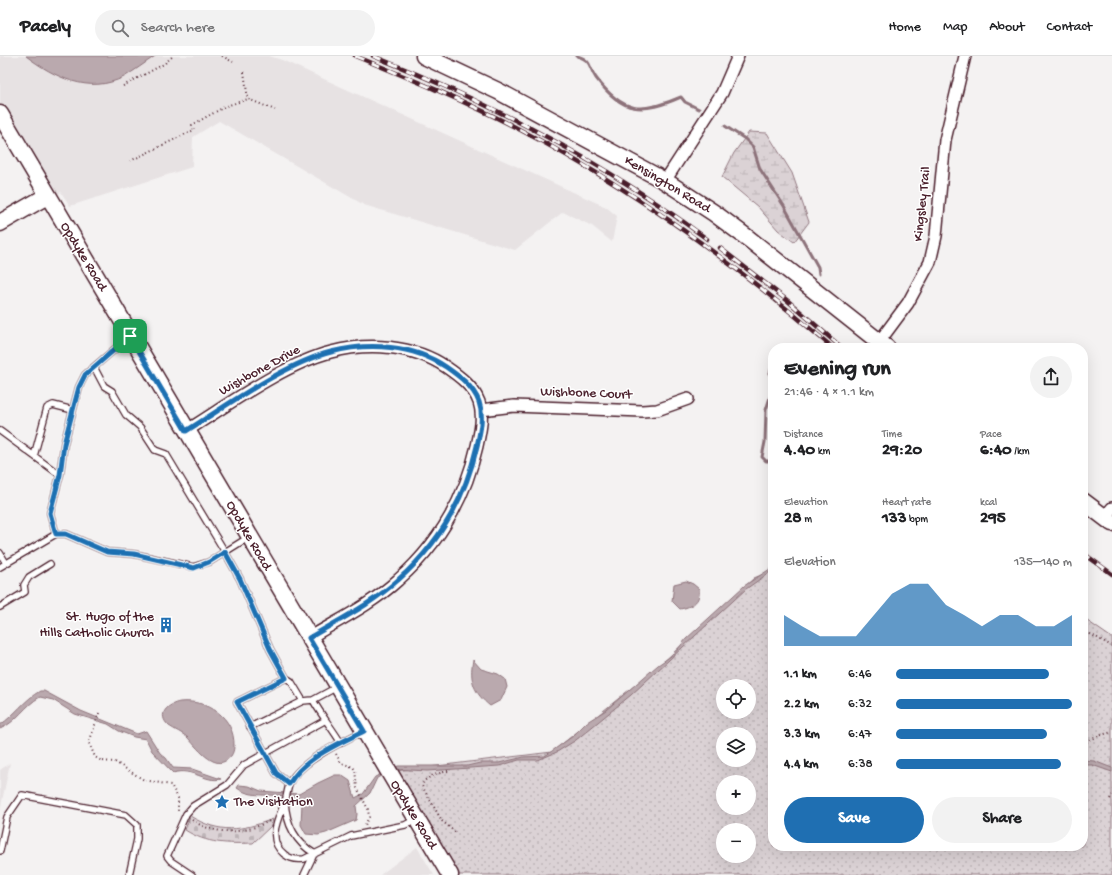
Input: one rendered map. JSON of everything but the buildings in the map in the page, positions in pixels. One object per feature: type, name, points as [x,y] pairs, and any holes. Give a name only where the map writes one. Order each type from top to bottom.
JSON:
[{"type":"main road","name":"Kensington Road","points":[[424,56],[498,91],[665,181],[714,213],[749,239],[880,343]]},
{"type":"main road","name":"Opdyke Road","points":[[0,114],[337,687],[450,875]]},
{"type":"main road","points":[[0,223],[47,196]]},
{"type":"main road","points":[[1088,504],[1110,516]]},
{"type":"street","points":[[665,181],[722,92],[738,56]]},
{"type":"street","name":"Kingsley Trail","points":[[884,343],[908,304],[930,262],[936,236],[945,140],[965,56]]},
{"type":"street","name":"Wishbone Drive","points":[[186,431],[270,380],[307,361],[333,352],[360,348],[382,347],[408,350],[436,360],[468,384],[477,397],[481,410],[480,436],[469,475],[456,506],[439,534],[412,567],[389,588],[309,638]]},
{"type":"street","name":"Wishbone Court","points":[[481,410],[514,406],[642,411],[657,410],[688,399]]},
{"type":"lane","points":[[56,534],[50,513],[60,475],[64,444],[81,381],[94,367],[130,336]]},
{"type":"lane","points":[[94,367],[104,386],[112,391],[126,415],[140,427],[155,450],[166,454],[240,579],[270,649],[286,678],[291,681],[303,701]]},
{"type":"lane","points":[[34,456],[47,408],[53,405],[73,410]]},
{"type":"lane","points":[[0,431],[60,475]]},
{"type":"lane","points":[[0,567],[56,534],[66,534],[107,552],[134,554],[194,568],[209,562],[249,536]]},
{"type":"lane","points":[[0,553],[6,563]]},
{"type":"lane","points":[[0,607],[24,592],[24,585],[29,577],[50,564]]},
{"type":"lane","points":[[286,678],[237,702],[276,773],[289,784]]},
{"type":"lane","points":[[250,728],[303,701],[313,700],[337,687]]},
{"type":"lane","points":[[313,700],[324,721],[334,731],[341,743]]},
{"type":"lane","points":[[192,875],[171,861],[167,856],[187,811],[196,802],[227,785],[244,765],[324,721]]},
{"type":"lane","points":[[364,731],[332,748],[302,768],[289,784],[274,837],[281,852],[288,857],[304,860],[340,840],[364,833],[405,825],[416,818]]},
{"type":"lane","points":[[0,851],[7,817],[22,795],[126,815],[137,825],[137,839],[128,875]]},
{"type":"lane","points":[[285,799],[286,816],[292,833],[302,845],[315,854]]},
{"type":"lane","points":[[304,875],[315,854]]},
{"type":"path","points":[[123,86],[158,67],[173,56]]},
{"type":"path","points":[[222,56],[233,62]]},
{"type":"path","points":[[244,72],[248,99]]},
{"type":"path","points":[[130,161],[194,130],[192,126],[226,106],[248,99],[275,110]]},
{"type":"path","points":[[1088,633],[1112,646]]},
{"type":"path","points":[[99,713],[89,743],[95,757],[102,761],[115,762],[144,780],[170,785],[177,793],[178,812],[186,822],[188,818],[213,830],[227,832],[254,829],[279,816]]},
{"type":"path","points":[[1088,741],[1098,736],[1112,732]]},
{"type":"path","points":[[332,748],[341,762],[353,767],[369,817],[364,826],[364,833]]},
{"type":"path","points":[[448,771],[433,775],[424,781],[422,786],[442,821],[455,832]]},
{"type":"shaded area","points":[[0,56],[269,56],[282,60],[606,207],[617,216],[612,242],[592,226],[563,212],[515,250],[364,205],[219,121],[193,137],[192,167],[70,206],[61,192],[48,200],[0,119]]},
{"type":"shaded area","points":[[26,56],[155,56],[124,77],[111,82],[85,84],[60,77],[48,71]]},
{"type":"shaded area","points":[[768,570],[768,574],[746,589],[631,695],[576,740],[557,752],[538,760],[519,760],[499,766],[427,771],[395,769],[377,778],[370,793],[356,806],[356,820],[318,835],[306,834],[301,825],[302,803],[286,796],[252,794],[237,788],[239,785],[249,786],[261,791],[299,794],[335,775],[341,775],[350,781],[355,798],[363,794],[375,777],[398,766],[467,766],[480,763],[499,763],[524,757],[545,756],[573,736],[587,722],[606,710],[658,665],[674,654],[686,639],[744,586]]},
{"type":"shaded area","points":[[686,581],[699,589],[699,594],[697,601],[688,607],[680,609],[672,601],[674,584]]},
{"type":"shaded area","points":[[473,660],[481,669],[498,674],[505,679],[507,687],[501,700],[490,706],[480,696],[474,686],[472,680]]},
{"type":"shaded area","points":[[40,691],[44,691],[81,711],[137,734],[146,731],[160,753],[166,758],[173,768],[192,769],[221,779],[209,779],[186,772],[173,773],[152,751],[146,739],[134,737],[119,731],[108,724],[75,714],[53,700],[40,697],[6,726],[0,729],[0,725]]},
{"type":"shaded area","points":[[180,702],[190,702],[209,707],[218,712],[230,726],[233,736],[234,750],[228,759],[223,762],[211,760],[187,737],[165,722],[165,710],[171,705]]},
{"type":"shaded area","points":[[1088,760],[1094,761],[1112,768],[1112,772],[1088,765]]},
{"type":"shaded area","points":[[10,763],[0,811],[0,770]]},
{"type":"shaded area","points":[[417,847],[434,875],[380,875]]},
{"type":"green space","points":[[749,132],[767,133],[792,173],[809,222],[794,242],[778,230],[758,207],[722,177],[734,153]]},
{"type":"green space","points":[[768,572],[768,851],[1088,851],[1088,621],[1112,638],[1112,875],[457,875],[395,771],[552,752],[659,666],[754,578]]},
{"type":"green space","points":[[190,816],[211,826],[231,829],[251,826],[273,819],[271,826],[253,843],[235,843],[210,841],[193,835],[185,830]]},
{"type":"waterway","points":[[577,56],[588,62],[596,78],[606,90],[615,99],[624,104],[644,108],[667,103],[681,97],[685,102],[699,109]]},
{"type":"waterway","points":[[725,126],[745,139],[753,147],[760,169],[784,206],[818,267],[819,274]]},
{"type":"waterway","points":[[768,404],[766,410],[765,442],[762,457],[768,461]]},
{"type":"railway","points":[[355,56],[495,117],[558,150],[600,175],[681,228],[758,286],[827,343]]},
{"type":"railway","points":[[373,56],[461,94],[588,160],[629,185],[707,239]]},
{"type":"railway","points":[[720,248],[788,301],[836,343]]},
{"type":"railway","points":[[1088,557],[1112,574]]},
{"type":"place","name":"St. Hugo of the Hills Catholic Church","points":[[166,625]]},
{"type":"place","name":"The Visitation","points":[[222,802]]},
{"type":"route","points":[[130,336],[186,431],[270,380],[307,361],[346,349],[382,347],[417,352],[436,360],[460,377],[468,384],[477,397],[481,410],[480,436],[469,475],[461,496],[446,525],[420,558],[389,588],[376,598],[309,638],[364,731],[332,748],[302,768],[293,776],[289,784],[276,773],[237,702],[286,678],[270,649],[240,579],[225,552],[209,562],[194,568],[134,554],[107,552],[66,534],[56,534],[50,513],[60,475],[64,444],[81,381],[85,375],[130,336]]}]
